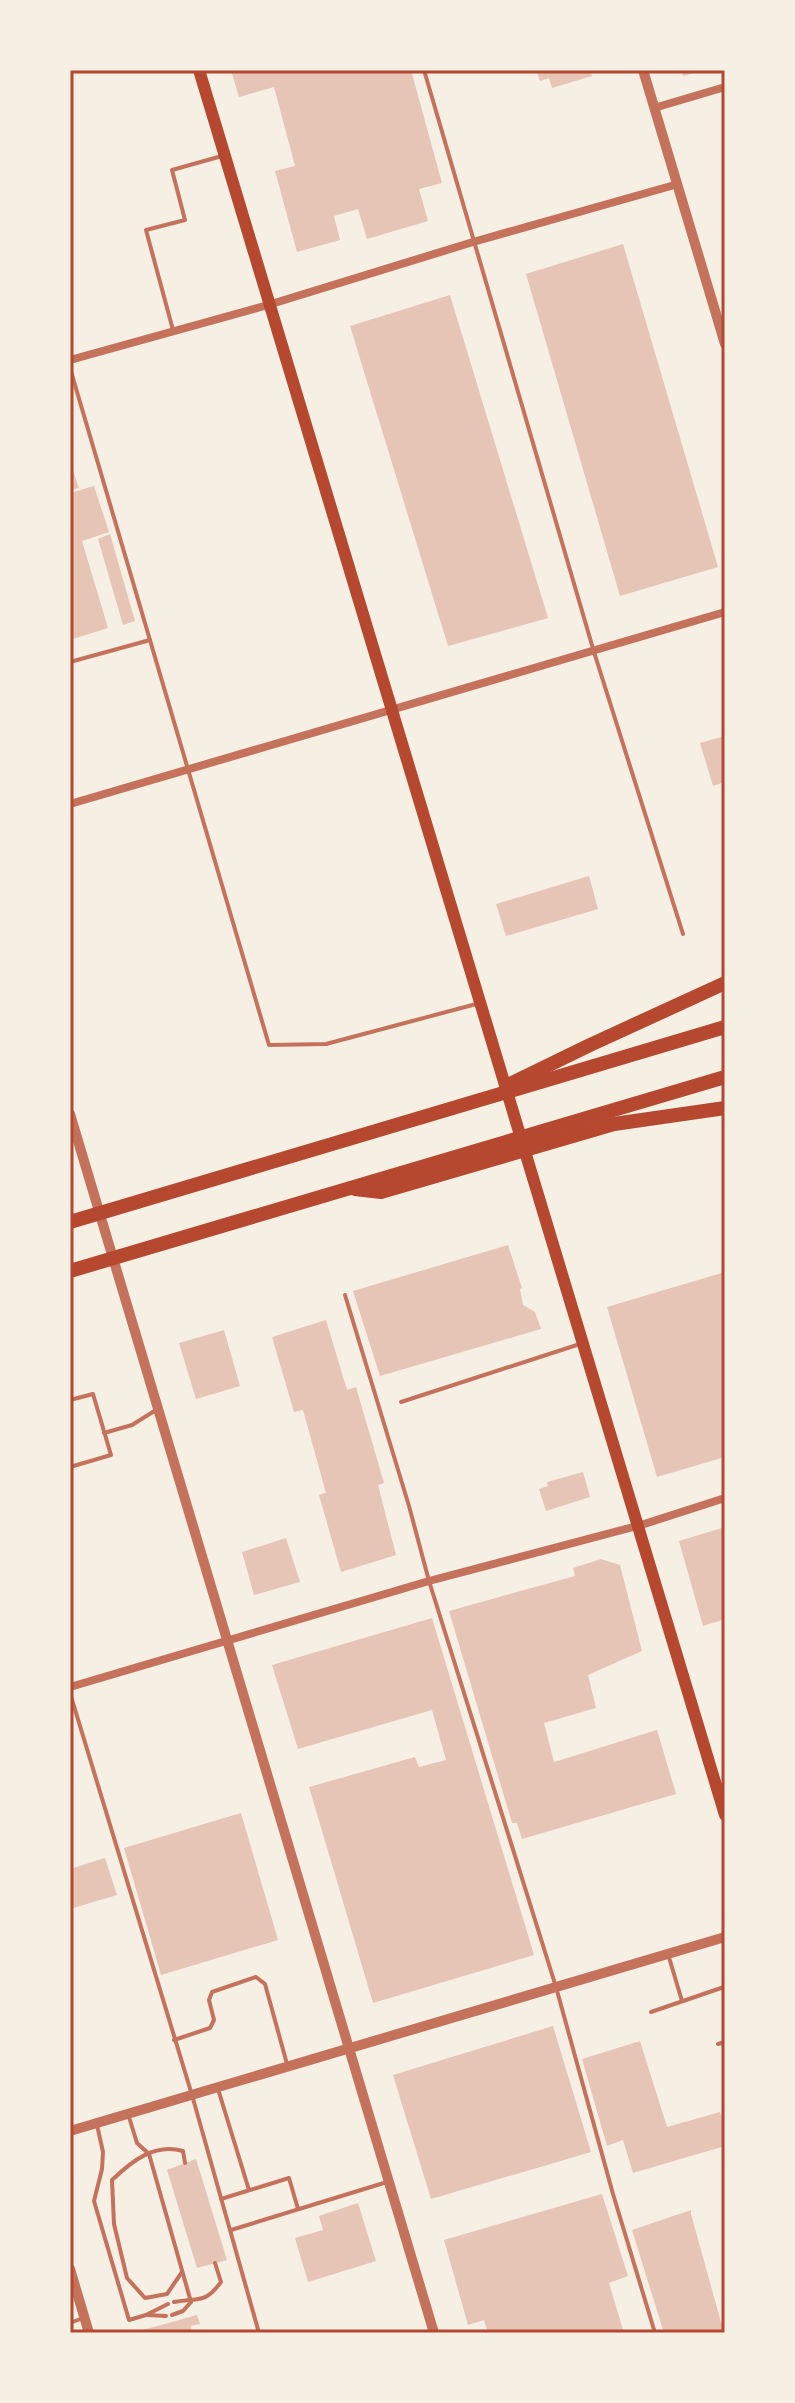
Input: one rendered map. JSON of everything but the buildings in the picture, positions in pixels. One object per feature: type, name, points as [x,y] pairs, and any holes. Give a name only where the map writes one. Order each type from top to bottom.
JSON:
[{"type":"highway","points":[[476,1101],[725,983]]},
{"type":"highway","points":[[70,1222],[725,1027]]},
{"type":"highway","points":[[70,1271],[347,1189],[381,1192],[434,1170],[612,1118],[725,1077]]},
{"type":"highway","points":[[612,1118],[725,1108]]},
{"type":"main road","points":[[199,70],[390,708],[641,1525],[725,1815]]},
{"type":"street","points":[[643,70],[725,344]]},
{"type":"street","points":[[654,108],[725,87]]},
{"type":"street","points":[[70,360],[678,184]]},
{"type":"street","points":[[70,804],[725,612]]},
{"type":"street","points":[[70,1114],[434,2333]]},
{"type":"street","points":[[70,1690],[429,1581],[641,1525],[725,1498]]},
{"type":"street","points":[[70,2131],[725,1937]]},
{"type":"street","points":[[70,2269],[89,2333]]},
{"type":"lane","points":[[424,70],[594,652],[683,934]]},
{"type":"lane","points":[[173,332],[146,230],[185,220],[172,170],[224,155]]},
{"type":"lane","points":[[70,368],[269,1045],[326,1044],[481,1003]]},
{"type":"lane","points":[[70,662],[150,640]]},
{"type":"lane","points":[[345,1295],[429,1581],[556,1987],[655,2333]]},
{"type":"lane","points":[[401,1402],[585,1342]]},
{"type":"lane","points":[[70,1400],[93,1394],[111,1455],[70,1467]]},
{"type":"lane","points":[[104,1433],[132,1425],[158,1409]]},
{"type":"lane","points":[[70,1690],[192,2095],[259,2333]]},
{"type":"lane","points":[[668,1954],[682,2001]]},
{"type":"lane","points":[[174,2040],[210,2028],[214,2020],[209,2000],[212,1992],[256,1977],[265,1984],[288,2067]]},
{"type":"lane","points":[[651,2012],[724,1987]]},
{"type":"lane","points":[[718,2044],[725,2042]]},
{"type":"lane","points":[[218,2088],[249,2190]]},
{"type":"lane","points":[[128,2114],[137,2143],[149,2154],[191,2302]]},
{"type":"lane","points":[[97,2123],[103,2161],[94,2201],[129,2320],[171,2303],[191,2302],[210,2296],[221,2282],[215,2263]]},
{"type":"lane","points":[[182,2272],[167,2294],[145,2298],[127,2278],[114,2224],[112,2180],[131,2161],[167,2147],[183,2151],[185,2163]]},
{"type":"lane","points":[[221,2199],[289,2178],[298,2209]]},
{"type":"lane","points":[[230,2231],[389,2181]]},
{"type":"lane","points":[[146,2315],[169,2315],[183,2311],[191,2302]]},
{"type":"lane","points":[[70,2323],[84,2318]]}]
